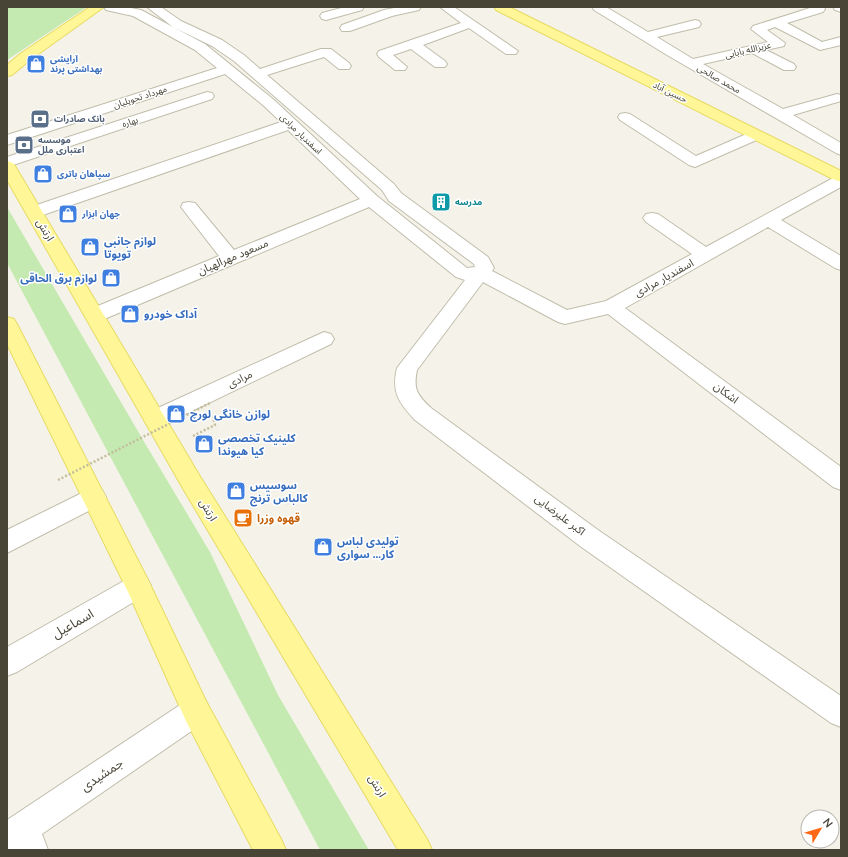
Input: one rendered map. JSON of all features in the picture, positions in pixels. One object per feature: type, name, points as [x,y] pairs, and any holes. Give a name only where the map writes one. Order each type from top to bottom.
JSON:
[{"type":"main road","points":[[7,72],[25,57],[98,7]]},
{"type":"main road","name":"حسین آباد","points":[[500,7],[841,178]]},
{"type":"main road","name":"ارتش","points":[[7,166],[198,492],[416,850]]},
{"type":"main road","points":[[7,324],[138,586],[196,711],[270,850]]},
{"type":"street","name":"اسفندیار مرادی","points":[[110,7],[137,14],[200,48],[269,103],[371,200],[462,273],[472,275],[480,273],[485,268],[482,261],[395,197],[388,187],[239,58],[217,43],[176,24],[157,8]]},
{"type":"street","points":[[326,16],[358,7]]},
{"type":"street","points":[[346,28],[383,10],[415,7]]},
{"type":"street","points":[[446,7],[511,51]]},
{"type":"street","name":"محمد صالحی","points":[[598,7],[841,150]]},
{"type":"street","name":"عزیزالله بابایی","points":[[692,63],[779,43],[757,29],[819,9],[815,7]]},
{"type":"street","points":[[383,10],[402,24]]},
{"type":"street","points":[[777,23],[820,46],[841,41]]},
{"type":"street","points":[[400,67],[384,54],[470,24]]},
{"type":"street","points":[[646,36],[695,24]]},
{"type":"street","points":[[413,44],[440,64]]},
{"type":"street","points":[[752,48],[789,67]]},
{"type":"street","points":[[258,74],[326,52],[344,66]]},
{"type":"street","name":"مهرداد تحویلیان","points":[[7,140],[227,69]]},
{"type":"street","name":"بهاره","points":[[7,162],[207,96]]},
{"type":"street","points":[[781,114],[837,98]]},
{"type":"street","points":[[625,117],[695,162],[756,135]]},
{"type":"street","points":[[34,212],[290,124]]},
{"type":"street","name":"اسفندیار مرادی","points":[[480,273],[565,317],[611,307],[841,178]]},
{"type":"street","name":"مسعود مهرالهیان","points":[[95,315],[371,200]]},
{"type":"street","points":[[189,207],[230,258]]},
{"type":"street","points":[[652,218],[705,255]]},
{"type":"street","points":[[768,220],[841,264]]},
{"type":"street","name":"اکبر علیرضایی","points":[[480,273],[406,368],[403,383],[408,398],[423,414],[589,538],[841,713]]},
{"type":"street","name":"اشکان","points":[[611,307],[841,480]]},
{"type":"street","name":"مرادی","points":[[155,419],[324,339]]},
{"type":"street","points":[[7,542],[94,497]]},
{"type":"street","name":"اسماعیل","points":[[7,662],[138,586]]},
{"type":"street","name":"جمشیدی","points":[[21,839],[196,711]]},
{"type":"path","points":[[58,480],[210,403]]},
{"type":"green space","points":[[7,7],[87,7],[7,60]]},
{"type":"green space","points":[[7,207],[210,552],[278,695],[369,850],[320,850],[7,263]]},
{"type":"place","name":"آرایشی بهداشتی پرند","points":[[36,64]]},
{"type":"place","name":"بانک صادرات","points":[[40,119]]},
{"type":"place","name":"موسسه اعتباری ملل","points":[[24,145]]},
{"type":"place","name":"سپاهان باتری","points":[[43,174]]},
{"type":"place","name":"مدرسه","points":[[441,202]]},
{"type":"place","name":"جهان ابزار","points":[[68,214]]},
{"type":"place","name":"لوازم جانبی تویوتا","points":[[90,247]]},
{"type":"place","name":"لوازم برق الحاقی","points":[[111,278]]},
{"type":"place","name":"آداک خودرو","points":[[130,314]]},
{"type":"place","name":"لوازن خانگی لورچ","points":[[176,414]]},
{"type":"place","name":"کلینیک تخصصی کیا هیوندا","points":[[204,444]]},
{"type":"place","name":"سوسیس کالباس ترنج","points":[[236,491]]},
{"type":"place","name":"قهوه وزرا","points":[[243,518]]},
{"type":"place","name":"تولیدی لباس کار... سواری","points":[[323,547]]}]
